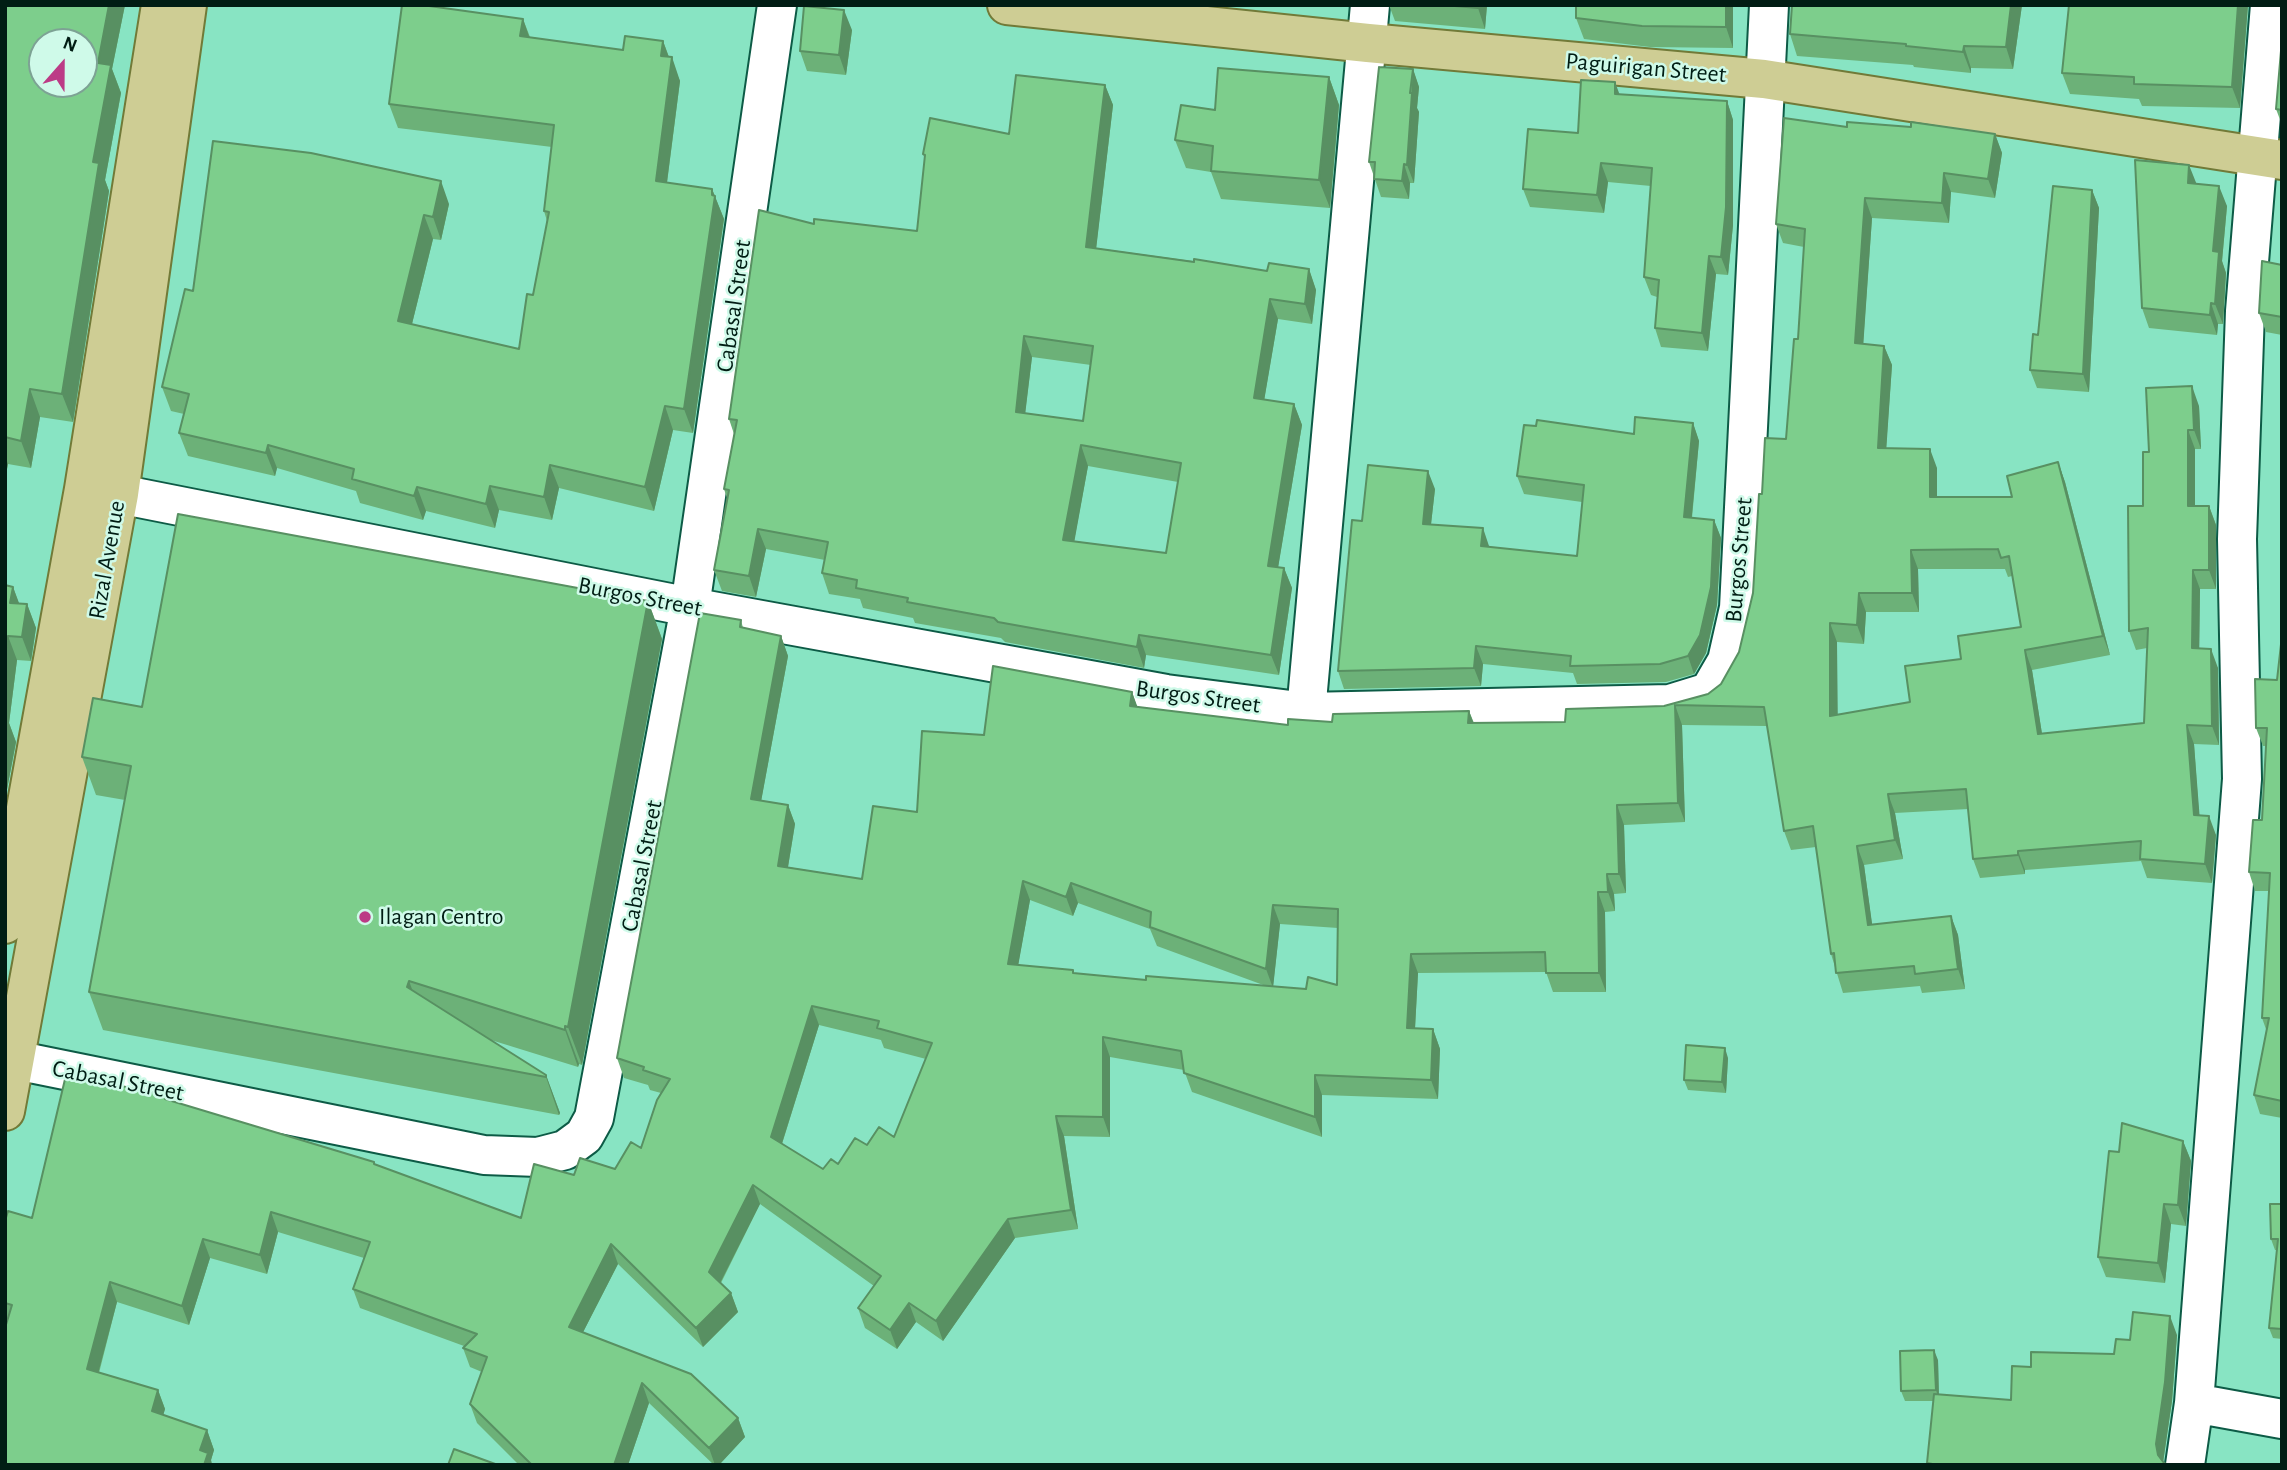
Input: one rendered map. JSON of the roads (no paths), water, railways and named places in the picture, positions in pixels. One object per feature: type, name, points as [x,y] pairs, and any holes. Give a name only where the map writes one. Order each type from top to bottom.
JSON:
[{"type":"main road","name":"Rizal Avenue","points":[[5,924],[102,491],[161,5]]},
{"type":"main road","name":"Rizal Avenue","points":[[5,1111],[11,1059],[102,491],[187,5]]},
{"type":"main road","name":"Paguirigan Street","points":[[1007,5],[1368,43],[1764,79],[2269,158]]},
{"type":"street","name":"Cabasal Street","points":[[11,1059],[484,1155],[538,1157],[565,1150],[583,1136],[594,1118],[690,607],[777,5]]},
{"type":"street","points":[[1306,712],[1370,5]]},
{"type":"street","name":"Burgos Street","points":[[102,491],[690,607],[1166,694],[1306,712],[1670,705],[1709,692],[1727,661],[1739,608],[1769,5]]},
{"type":"street","points":[[2185,1465],[2194,1403],[2242,779],[2237,539],[2245,311],[2269,158],[2270,5]]},
{"type":"street","points":[[2194,1403],[2282,1419]]},
{"type":"place","name":"Ilagan Centro","points":[[365,917]]}]
